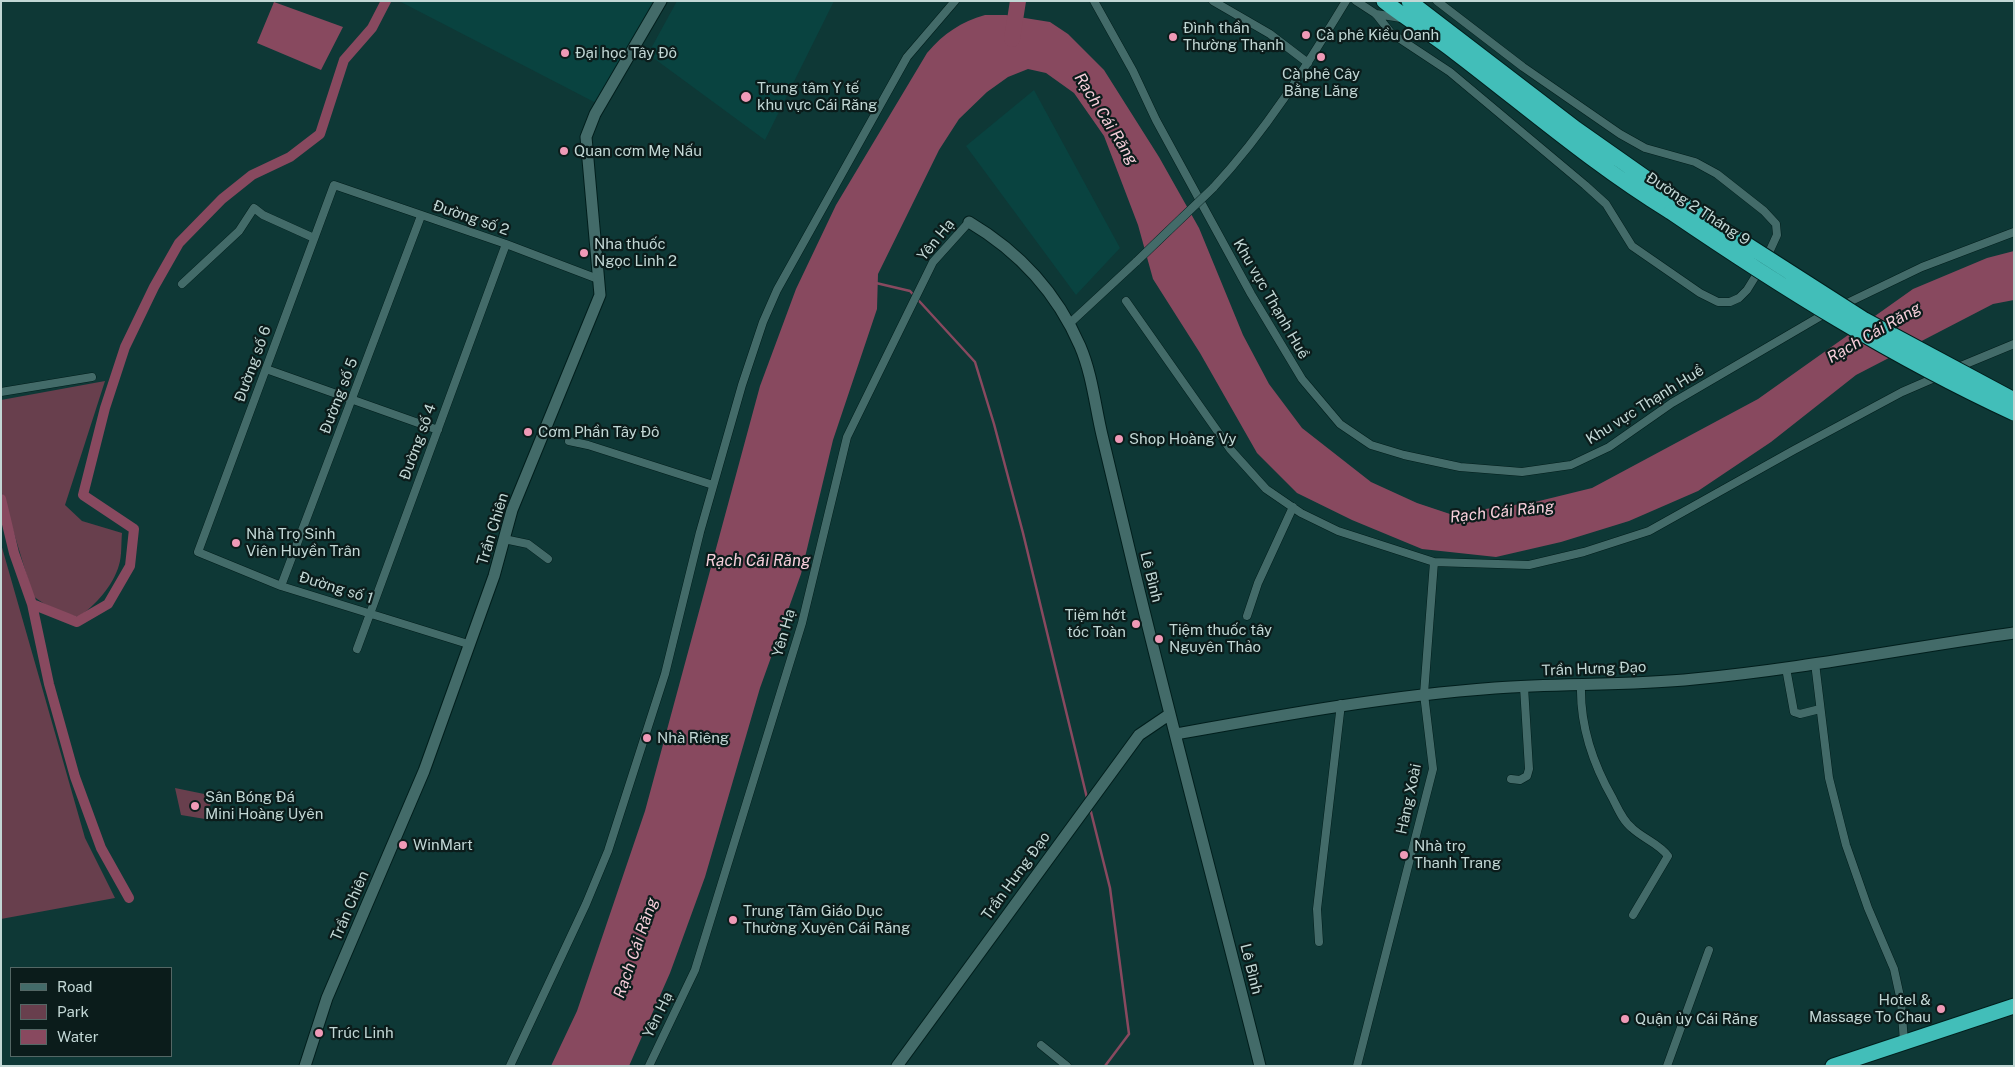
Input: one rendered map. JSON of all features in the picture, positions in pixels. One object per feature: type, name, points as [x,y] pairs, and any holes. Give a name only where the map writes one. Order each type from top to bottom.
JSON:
[{"type":"highway","name":"Đường 2 Tháng 9","points":[[1409,1],[1674,206],[1832,317],[1879,345],[2014,413]]},
{"type":"highway","name":"Đường 2 Tháng 9","points":[[1380,8],[1408,19],[1454,52],[1555,131],[1646,197],[1674,206],[1863,319],[2014,400]]},
{"type":"highway","points":[[1841,1065],[2014,1006]]},
{"type":"highway","points":[[1841,1065],[2014,1012]]},
{"type":"street","name":"Trần Chiên","points":[[305,1066],[327,998],[424,772],[468,644],[494,576],[512,510],[600,296],[586,137],[594,114],[661,1]]},
{"type":"street","points":[[510,1066],[586,904],[608,851],[665,674],[713,485],[742,385],[763,322],[778,290],[907,57],[955,1]]},
{"type":"street","name":"Khu vực Thạnh Huề","points":[[1094,1],[1246,286],[1302,379],[1340,424],[1371,445],[1404,455],[1460,467],[1522,472],[1571,465],[1609,447],[1672,403],[1807,323],[1922,267],[2014,232]]},
{"type":"street","points":[[1213,1],[1270,34],[1308,63]]},
{"type":"street","points":[[1069,324],[1137,262],[1213,188],[1261,132],[1308,63],[1346,1]]},
{"type":"street","points":[[1356,1],[1380,8],[1391,33],[1450,72],[1585,185],[1606,204],[1632,246],[1700,293],[1718,302],[1730,302],[1747,290],[1772,248],[1777,234],[1776,224],[1764,211],[1717,174],[1694,162],[1645,148],[1620,134],[1523,67],[1437,1]]},
{"type":"street","name":"Đường số 2","points":[[334,185],[506,244],[598,280]]},
{"type":"street","name":"Đường số 6","points":[[198,552],[334,185]]},
{"type":"street","points":[[182,284],[239,231],[254,208],[263,215],[314,238]]},
{"type":"street","name":"Đường số 5","points":[[282,586],[421,216]]},
{"type":"street","name":"Yên Hạ","points":[[649,1066],[695,970],[802,623],[846,437],[933,262],[969,222]]},
{"type":"street","name":"Lê Bình","points":[[969,222],[1010,250],[1028,265],[1050,294],[1080,346],[1091,380],[1123,524],[1260,1066]]},
{"type":"street","name":"Đường số 4","points":[[357,649],[368,613],[506,244]]},
{"type":"street","points":[[1126,301],[1230,449],[1266,488],[1293,507],[1338,531],[1434,562],[1529,565],[1584,552],[1649,531],[1902,392],[2014,344]]},
{"type":"street","points":[[266,369],[438,430]]},
{"type":"street","points":[[1,392],[92,377]]},
{"type":"street","points":[[569,441],[588,445],[713,485]]},
{"type":"street","points":[[1247,616],[1258,583],[1293,507]]},
{"type":"street","points":[[504,539],[528,544],[548,559]]},
{"type":"street","name":"Đường số 1","points":[[198,552],[282,586],[468,644]]},
{"type":"street","name":"Hàng Xoài","points":[[1356,1066],[1433,768],[1424,694],[1434,562]]},
{"type":"street","name":"Trần Hưng Đạo","points":[[1176,734],[1341,704],[1424,694],[1694,679],[1786,668],[2014,633]]},
{"type":"street","points":[[1815,663],[1829,778],[1846,845],[1861,890],[1894,969],[1901,1001],[1904,1042]]},
{"type":"street","points":[[1786,668],[1794,712],[1800,714],[1820,709]]},
{"type":"street","points":[[1581,686],[1581,704],[1592,760],[1600,777],[1630,828],[1668,856],[1633,916]]},
{"type":"street","points":[[1511,779],[1520,780],[1527,776],[1529,769],[1524,687]]},
{"type":"street","points":[[1319,942],[1317,909],[1341,704]]},
{"type":"street","name":"Trần Hưng Đạo","points":[[897,1066],[1139,735],[1170,714]]},
{"type":"street","points":[[1667,1066],[1709,950]]},
{"type":"street","points":[[1041,1044],[1067,1066]]},
{"type":"shaded area","name":"Đại học Tây Đô","points":[[399,1],[661,1],[600,105]]},
{"type":"shaded area","name":"Trung tâm Y tế khu vực Cái Răng","points":[[677,1],[834,1],[765,140],[648,54]]},
{"type":"shaded area","points":[[1034,90],[1120,248],[1076,295],[966,146]]},
{"type":"green space","points":[[105,381],[65,505],[82,521],[122,533],[121,558],[108,588],[91,607],[78,617],[54,609],[33,596],[1,490],[1,400]]},
{"type":"green space","points":[[1,544],[85,838],[115,898],[1,919]]},
{"type":"green space","name":"Sân Bóng Đá Mini Hoàng Uyên","points":[[175,788],[214,796],[205,819],[181,815]]},
{"type":"water","points":[[274,2],[343,27],[321,70],[257,43]]},
{"type":"water","name":"Rạch Cái Răng","points":[[985,15],[1006,15],[1050,22],[1068,34],[1104,70],[1159,157],[1199,228],[1243,335],[1269,384],[1302,428],[1371,482],[1417,503],[1450,514],[1535,502],[1592,488],[1758,399],[1913,289],[1987,258],[2014,251],[2014,300],[1993,304],[1856,375],[1771,442],[1698,491],[1629,521],[1561,542],[1496,557],[1422,549],[1352,520],[1297,493],[1257,453],[1200,353],[1153,279],[1138,225],[1104,136],[1074,93],[1046,73],[1028,69],[1008,77],[987,92],[959,119],[939,150],[878,274],[877,309],[833,440],[801,574],[760,688],[705,877],[670,973],[629,1066],[551,1066],[577,1011],[645,811],[760,386],[796,289],[836,205],[927,53],[953,29]]},
{"type":"waterway","points":[[32,604],[77,622],[108,604],[130,566],[134,529],[83,495],[105,408],[125,347],[154,287],[179,243],[222,199],[252,175],[290,157],[320,134],[344,60],[372,28],[386,1]]},
{"type":"waterway","points":[[1012,39],[1018,1]]},
{"type":"waterway","points":[[876,283],[910,291],[975,362],[994,424],[1023,533],[1087,798]]},
{"type":"waterway","points":[[1,499],[14,553],[32,604],[49,684],[75,777],[101,848],[129,898]]},
{"type":"waterway","points":[[1090,808],[1110,888],[1129,1034],[1105,1066]]},
{"type":"place","name":"Cà phê Kiều Oanh","points":[[1306,35]]},
{"type":"place","name":"Đình thần Thường Thạnh","points":[[1173,37]]},
{"type":"place","name":"Đại học Tây Đô","points":[[565,53]]},
{"type":"place","name":"Cà phê Cây Bằng Lăng","points":[[1321,57]]},
{"type":"place","name":"Trung tâm Y tế khu vực Cái Răng","points":[[746,97]]},
{"type":"place","name":"Quan cơm Mẹ Nấu","points":[[564,151]]},
{"type":"place","name":"Nha thuốc Ngọc Linh 2","points":[[584,253]]},
{"type":"place","name":"Cơm Phần Tây Đô","points":[[528,432]]},
{"type":"place","name":"Shop Hoàng Vy","points":[[1119,439]]},
{"type":"place","name":"Nhà Trọ Sinh Viên Huyền Trân","points":[[236,543]]},
{"type":"place","name":"Tiệm hớt tóc Toàn","points":[[1136,624]]},
{"type":"place","name":"Tiệm thuốc tây Nguyên Thảo","points":[[1159,639]]},
{"type":"place","name":"Nhà Riêng","points":[[647,738]]},
{"type":"place","name":"Sân Bóng Đá Mini Hoàng Uyên","points":[[195,806]]},
{"type":"place","name":"WinMart","points":[[403,845]]},
{"type":"place","name":"Nhà trọ Thanh Trang","points":[[1404,855]]},
{"type":"place","name":"Trung Tâm Giáo Dục Thường Xuyên Cái Răng","points":[[733,920]]},
{"type":"place","name":"Hotel & Massage To Chau","points":[[1941,1009]]},
{"type":"place","name":"Quận ủy Cái Răng","points":[[1625,1019]]},
{"type":"place","name":"Trúc Linh","points":[[319,1033]]}]
